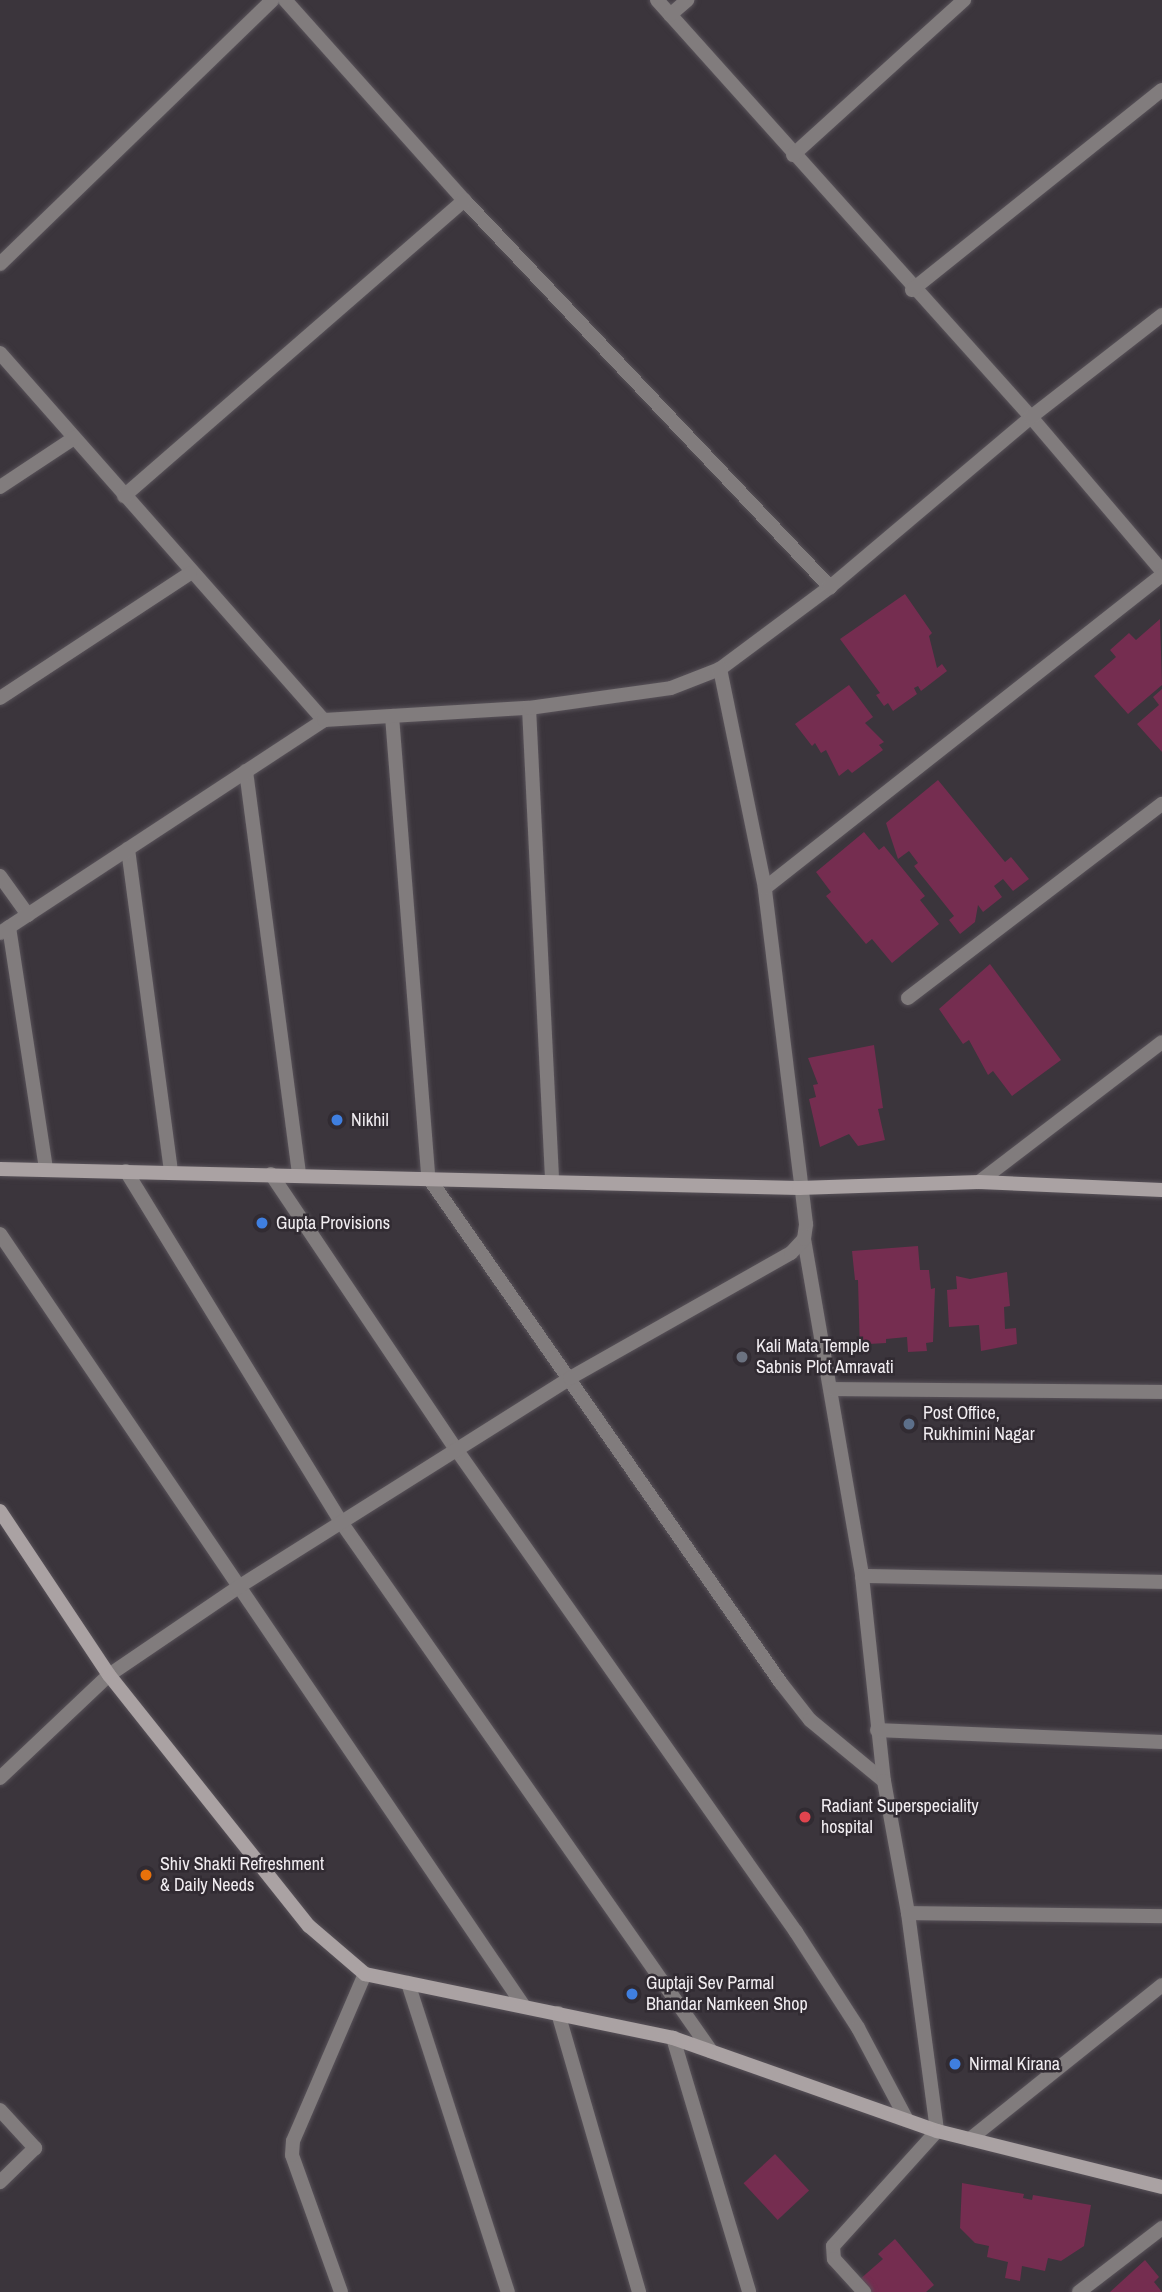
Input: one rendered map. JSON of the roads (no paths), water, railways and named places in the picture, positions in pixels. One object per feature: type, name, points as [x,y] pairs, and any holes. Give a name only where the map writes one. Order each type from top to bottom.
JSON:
[{"type":"main road","points":[[0,1169],[428,1177],[799,1188],[979,1182],[1162,1190]]},
{"type":"main road","points":[[0,1511],[109,1675],[309,1926],[365,1974],[673,2038],[937,2131],[1162,2187]]},
{"type":"street","points":[[0,264],[272,0]]},
{"type":"street","points":[[285,0],[464,200],[830,587]]},
{"type":"street","points":[[657,0],[912,290],[1031,417],[1162,573],[765,888]]},
{"type":"street","points":[[670,15],[687,0]]},
{"type":"street","points":[[793,155],[964,0]]},
{"type":"street","points":[[912,290],[1162,90]]},
{"type":"street","points":[[124,496],[464,200]]},
{"type":"street","points":[[46,1170],[5,930],[324,720],[528,708],[671,688],[720,669],[830,587],[1031,417],[1162,315]]},
{"type":"street","points":[[0,353],[190,573],[324,720]]},
{"type":"street","points":[[0,487],[74,438]]},
{"type":"street","points":[[0,698],[190,573]]},
{"type":"street","points":[[720,669],[765,888],[804,1239],[833,1388],[862,1576],[877,1730],[908,1913],[937,2131],[833,2246],[834,2259],[864,2292]]},
{"type":"street","points":[[528,708],[552,1180]]},
{"type":"street","points":[[392,716],[428,1177],[781,1683],[810,1720],[884,1781]]},
{"type":"street","points":[[246,771],[299,1174]]},
{"type":"street","points":[[908,998],[1162,804]]},
{"type":"street","points":[[128,849],[171,1172]]},
{"type":"street","points":[[0,876],[28,915]]},
{"type":"street","points":[[979,1182],[1162,1042]]},
{"type":"street","points":[[126,1171],[341,1522],[711,2051]]},
{"type":"street","points":[[271,1174],[456,1450],[796,1932],[858,2028],[907,2120]]},
{"type":"street","points":[[0,1234],[237,1588],[523,2005]]},
{"type":"street","points":[[0,1778],[109,1675],[237,1588],[570,1378],[791,1253],[804,1239]]},
{"type":"street","points":[[833,1388],[1162,1392]]},
{"type":"street","points":[[862,1576],[1162,1582]]},
{"type":"street","points":[[877,1730],[1162,1742]]},
{"type":"street","points":[[908,1913],[1162,1916]]},
{"type":"street","points":[[341,2292],[292,2155],[293,2141],[365,1974]]},
{"type":"street","points":[[408,1983],[508,2292]]},
{"type":"street","points":[[970,2139],[1162,1984]]},
{"type":"street","points":[[558,2013],[639,2292]]},
{"type":"street","points":[[673,2038],[750,2292]]},
{"type":"street","points":[[0,2110],[35,2148],[0,2182]]},
{"type":"street","points":[[1079,2292],[1162,2228]]},
{"type":"place","name":"Nikhil","points":[[337,1120]]},
{"type":"place","name":"Gupta Provisions","points":[[262,1223]]},
{"type":"place","name":"Kali Mata Temple Sabnis Plot Amravati","points":[[742,1357]]},
{"type":"place","name":"Post Office, Rukhimini Nagar","points":[[909,1424]]},
{"type":"place","name":"Radiant Superspeciality hospital","points":[[805,1817]]},
{"type":"place","name":"Shiv Shakti Refreshment & Daily Needs","points":[[146,1875]]},
{"type":"place","name":"Guptaji Sev Parmal Bhandar Namkeen Shop","points":[[632,1994]]},
{"type":"place","name":"Nirmal Kirana","points":[[955,2064]]}]
